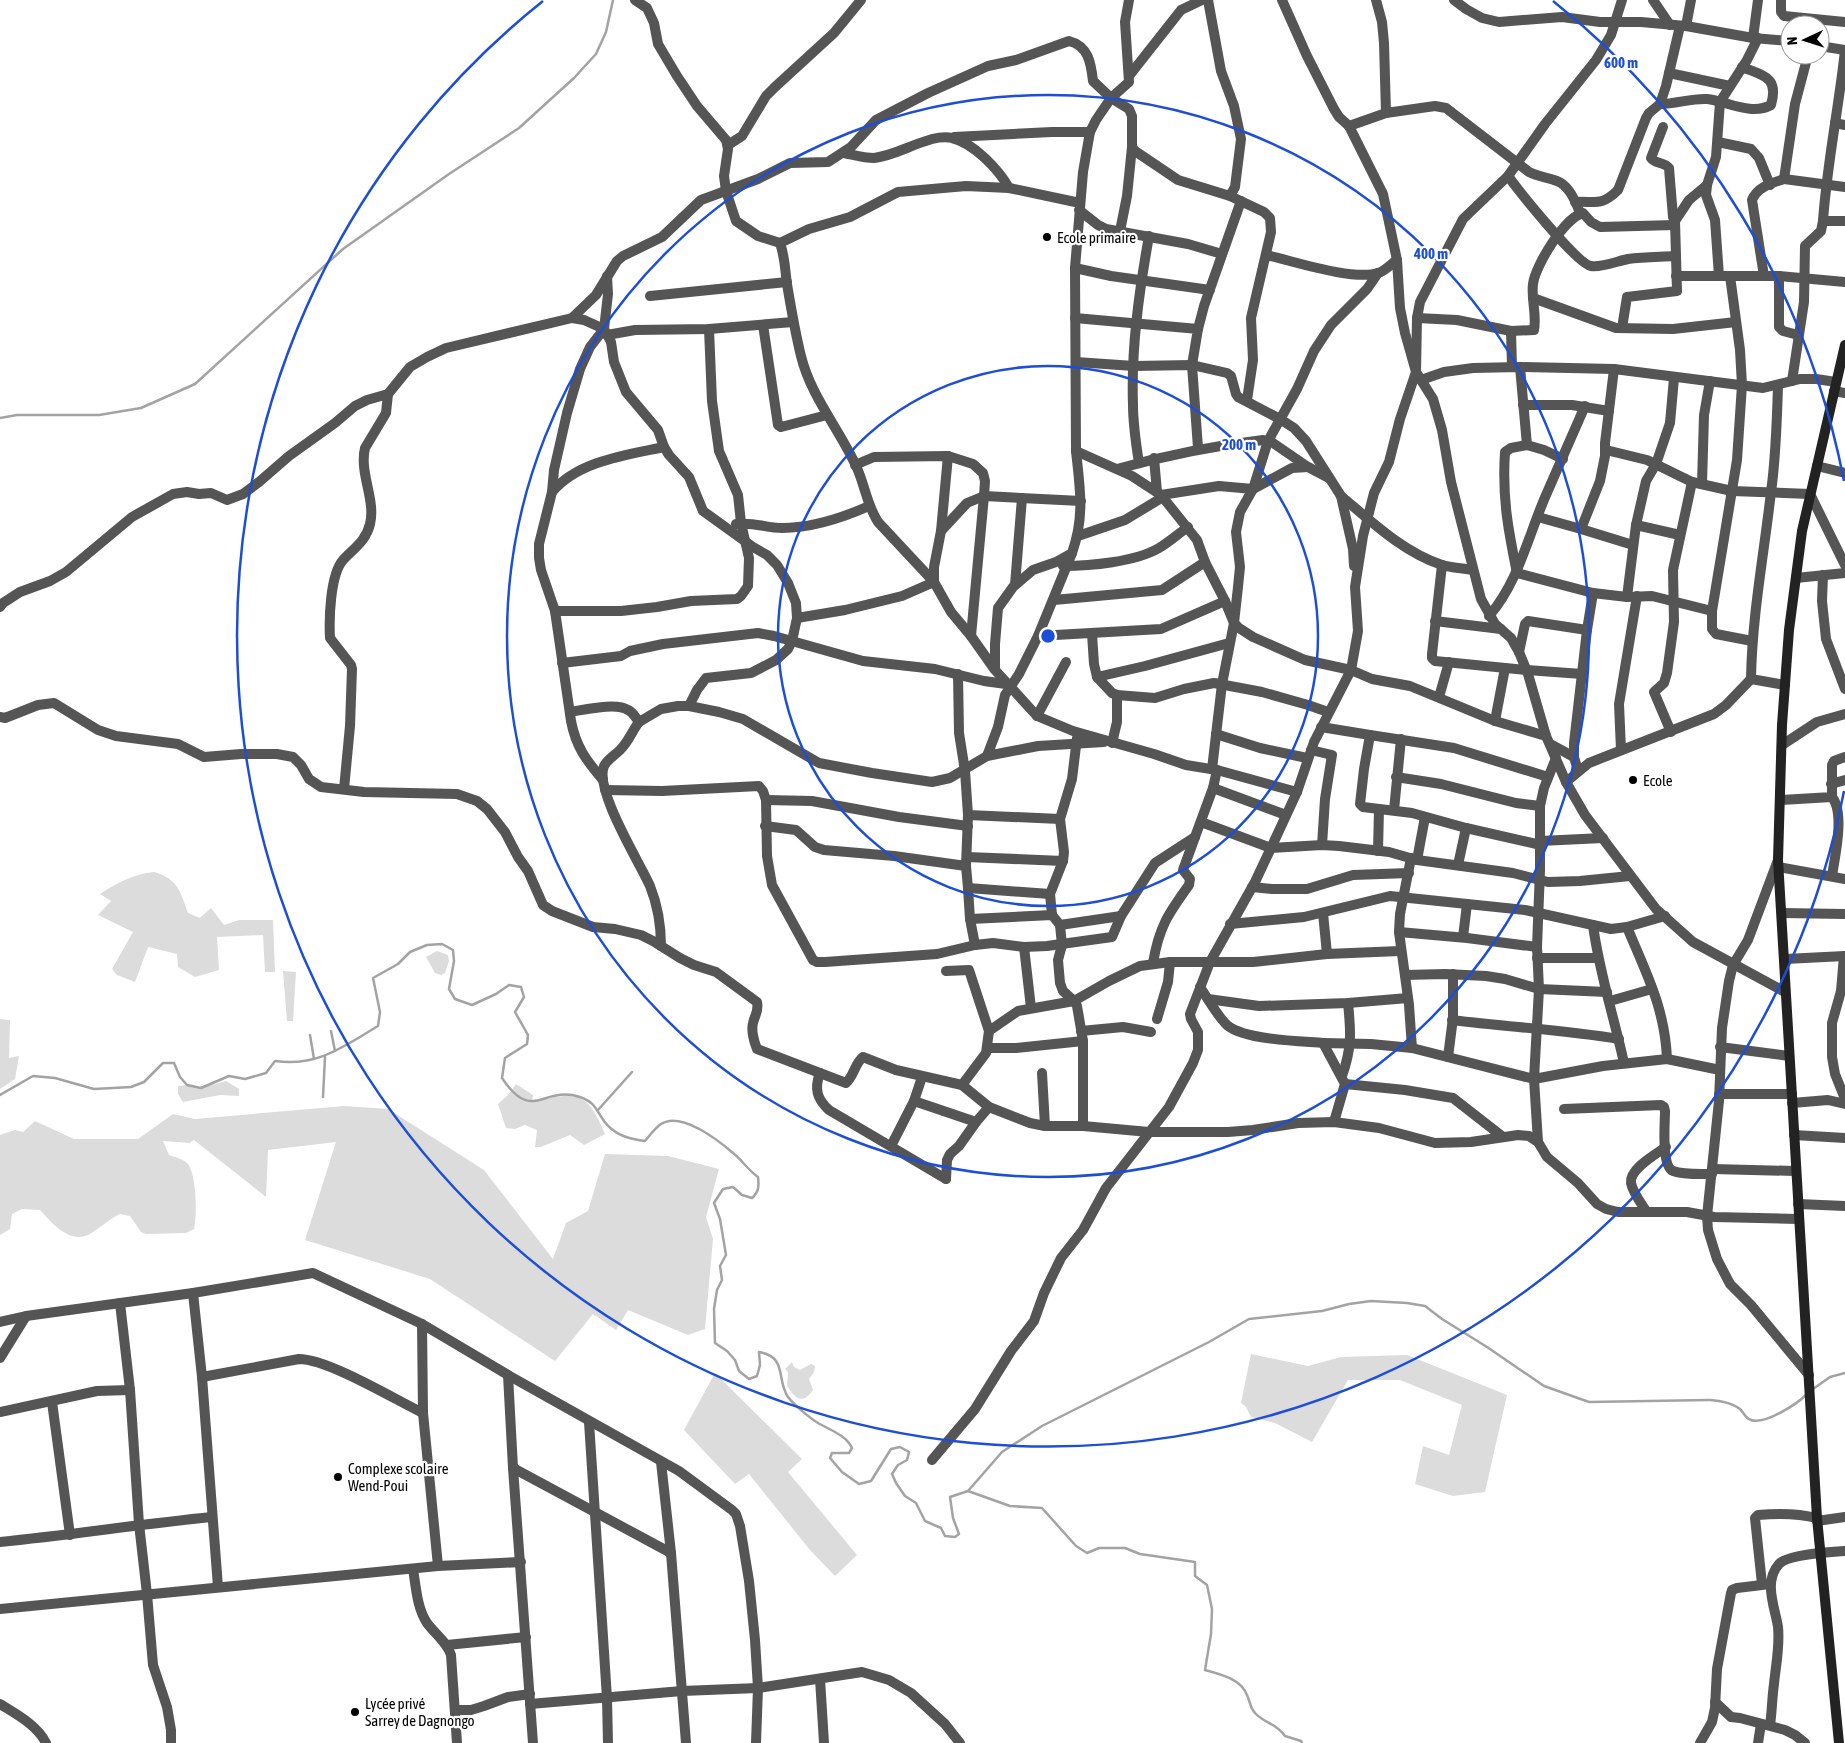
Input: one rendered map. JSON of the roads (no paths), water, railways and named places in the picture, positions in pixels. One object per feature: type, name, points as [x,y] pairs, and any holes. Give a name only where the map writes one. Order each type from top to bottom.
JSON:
[{"type":"street","points":[[635,0],[647,8],[654,23]]},
{"type":"street","points":[[651,0],[658,44],[697,106],[728,145],[724,176],[726,191],[736,221],[758,236],[780,243],[809,229],[850,217],[898,192],[966,186],[1009,188],[1079,206],[1098,225],[1106,229],[1188,244],[1222,254]]},
{"type":"street","points":[[728,145],[742,136],[770,92],[834,33],[861,0]]},
{"type":"street","points":[[987,756],[998,727],[1008,686],[1019,674],[1038,636],[1068,566],[1078,536],[1081,502],[1076,451],[1075,268],[1079,206],[1090,132],[1111,98],[1129,82],[1124,22],[1129,0]]},
{"type":"street","points":[[1129,76],[1178,13],[1202,0]]},
{"type":"street","points":[[1208,0],[1221,71],[1234,106],[1241,139],[1235,187],[1230,196]]},
{"type":"street","points":[[1282,0],[1307,56],[1339,118],[1349,126],[1383,194],[1397,260],[1400,308],[1405,333],[1419,376],[1433,399],[1442,430],[1451,482],[1481,599],[1490,616],[1511,638],[1519,652],[1548,740],[1566,782],[1579,807],[1656,909],[1693,942],[1785,992]]},
{"type":"street","points":[[1376,0],[1382,22],[1384,43],[1386,113]]},
{"type":"street","points":[[1454,0],[1482,18],[1499,22],[1562,17],[1679,25],[1755,38],[1780,40]]},
{"type":"street","points":[[1356,587],[1363,536],[1374,493],[1389,462],[1400,418],[1419,376],[1417,318],[1420,302],[1463,219],[1508,176],[1545,124],[1596,60],[1611,35],[1622,0]]},
{"type":"street","points":[[1654,0],[1679,25]]},
{"type":"street","points":[[1575,202],[1603,202],[1618,190],[1646,118],[1660,104],[1669,74],[1679,25],[1691,0]]},
{"type":"street","points":[[1719,276],[1716,220],[1706,198],[1707,185],[1716,157],[1720,102],[1742,67],[1755,38],[1758,0]]},
{"type":"street","points":[[1781,0],[1781,12],[1784,16],[1845,22]]},
{"type":"street","points":[[572,318],[596,295],[614,264],[623,256],[662,237],[701,200],[758,179],[790,163],[828,162],[844,153],[876,120],[928,93],[988,66],[1016,60],[1069,41],[1076,43],[1090,58],[1092,81],[1111,98],[1129,109],[1132,116],[1132,147],[1127,196],[1120,231]]},
{"type":"street","points":[[1792,381],[1804,302],[1805,246],[1821,232],[1826,185],[1840,124],[1845,50],[1830,48]]},
{"type":"street","points":[[1784,179],[1795,104],[1805,65]]},
{"type":"street","points":[[1660,104],[1676,104],[1703,99],[1753,109],[1765,108],[1771,105],[1774,86],[1770,80],[1742,67]]},
{"type":"street","points":[[1669,74],[1730,86]]},
{"type":"street","points":[[1349,126],[1386,113],[1435,106],[1446,108],[1536,176],[1562,183],[1580,213],[1583,213],[1600,227],[1675,223]]},
{"type":"street","points":[[1622,328],[1626,298],[1628,296],[1676,291],[1675,223],[1669,168],[1651,158],[1663,127]]},
{"type":"street","points":[[844,153],[864,157],[880,157],[930,140],[1052,132],[1090,132]]},
{"type":"street","points":[[952,138],[979,153],[1002,176],[1009,188]]},
{"type":"street","points":[[1718,142],[1751,149],[1755,152],[1770,184]]},
{"type":"street","points":[[1132,147],[1150,162],[1178,180],[1230,196],[1264,212],[1270,218],[1271,232],[1251,318],[1253,360],[1247,400]]},
{"type":"street","points":[[1508,176],[1532,207],[1576,257],[1589,266],[1632,259],[1675,256]]},
{"type":"street","points":[[1764,276],[1752,200],[1754,195],[1770,184],[1784,179],[1845,187]]},
{"type":"street","points":[[1675,223],[1689,200],[1707,185]]},
{"type":"street","points":[[1198,448],[1192,365],[1198,330],[1241,201]]},
{"type":"street","points":[[1417,318],[1458,320],[1511,331],[1534,330],[1533,298],[1534,278],[1537,267],[1548,248],[1580,213]]},
{"type":"street","points":[[1823,221],[1845,222]]},
{"type":"street","points":[[1139,463],[1133,408],[1134,366],[1141,281],[1149,236]]},
{"type":"street","points":[[780,243],[784,256],[793,322],[801,357],[809,380],[855,465],[868,506],[878,522],[934,582],[951,612],[1008,686],[1037,716],[1079,732],[1186,765],[1214,770],[1297,792]]},
{"type":"street","points":[[1266,254],[1345,274],[1378,273]]},
{"type":"street","points":[[1153,963],[1157,941],[1168,914],[1189,885],[1190,879],[1183,870],[1213,788],[1216,734],[1222,684],[1228,643],[1234,623],[1240,567],[1236,532],[1240,512],[1252,489],[1268,440],[1314,351],[1331,325],[1367,289],[1378,273],[1397,260]]},
{"type":"street","points":[[1075,268],[1141,281],[1210,290]]},
{"type":"street","points":[[607,276],[608,294],[605,332],[590,347],[580,369],[567,413],[554,470],[552,492],[539,544],[539,558],[546,588],[555,611],[573,732],[577,746],[604,785],[621,830],[649,884],[658,907],[661,946]]},
{"type":"street","points":[[1676,276],[1779,276],[1845,282]]},
{"type":"street","points":[[1730,276],[1735,300],[1742,385],[1737,460],[1712,611],[1712,629],[1716,634],[1752,641]]},
{"type":"street","points":[[1779,276],[1779,327],[1783,331],[1798,335]]},
{"type":"street","points":[[650,296],[787,282]]},
{"type":"street","points":[[1533,298],[1612,328],[1673,329],[1736,322]]},
{"type":"street","points":[[344,789],[350,726],[352,669],[330,638],[333,589],[336,574],[342,561],[366,537],[370,524],[371,511],[367,488],[365,448],[386,413],[388,394],[410,367],[446,348],[572,318],[593,324],[605,332],[611,342],[616,369],[626,392],[658,430],[664,447],[689,477],[703,511],[767,555],[777,565],[788,583],[796,603],[797,618],[792,641],[788,649],[776,660],[754,672],[706,678],[689,706]]},
{"type":"street","points":[[1075,318],[1198,330]]},
{"type":"street","points":[[605,332],[709,329],[793,322]]},
{"type":"street","points":[[763,325],[778,425],[781,427],[827,415]]},
{"type":"street","points":[[555,611],[621,611],[657,608],[691,600],[737,599],[748,586],[749,558],[747,542],[741,523],[738,495],[719,451],[712,401],[709,329]]},
{"type":"street","points":[[1511,331],[1523,405],[1527,446]]},
{"type":"street","points":[[1839,1743],[1817,1519],[1778,864],[1782,745],[1789,630],[1802,531],[1845,345]]},
{"type":"street","points":[[1076,362],[1134,366],[1192,365],[1227,373],[1231,376],[1238,397],[1247,400],[1294,428],[1306,441],[1341,496],[1392,538],[1442,565],[1473,570]]},
{"type":"street","points":[[1419,376],[1473,368],[1614,369],[1763,388],[1792,381],[1816,379],[1835,386],[1845,393]]},
{"type":"street","points":[[1581,529],[1600,481],[1606,450],[1614,369]]},
{"type":"street","points":[[1621,750],[1619,704],[1632,596],[1633,545],[1646,481],[1656,464],[1670,422],[1674,378]]},
{"type":"street","points":[[1671,732],[1654,692],[1664,683],[1667,673],[1674,622],[1673,570],[1680,536],[1697,483],[1704,415],[1710,381]]},
{"type":"street","points":[[1566,782],[1589,763],[1714,714],[1726,705],[1751,679],[1752,641],[1772,491],[1776,447],[1778,385]]},
{"type":"street","points":[[0,607],[20,592],[50,581],[66,572],[132,517],[173,494],[211,493],[227,500],[243,494],[355,406],[367,400],[388,394]]},
{"type":"street","points":[[1523,405],[1585,406],[1610,411]]},
{"type":"street","points":[[1490,616],[1505,596],[1517,572],[1585,406]]},
{"type":"street","points":[[1117,469],[1198,448],[1268,440],[1308,467],[1329,478]]},
{"type":"street","points":[[1517,572],[1505,508],[1503,480],[1505,452],[1511,448],[1527,446],[1544,450],[1563,460]]},
{"type":"street","points":[[552,492],[561,481],[591,466],[633,453],[664,447]]},
{"type":"street","points":[[1606,450],[1656,464],[1697,483],[1732,491],[1772,491],[1810,494]]},
{"type":"street","points":[[1076,451],[1132,476],[1160,495],[1198,540],[1204,562],[1234,623],[1253,636],[1305,660],[1351,670],[1372,679],[1410,686],[1495,721],[1548,740],[1574,757]]},
{"type":"street","points":[[855,465],[874,457],[948,456],[972,464],[983,473],[984,496],[971,636]]},
{"type":"street","points":[[934,582],[934,567],[941,531],[948,456]]},
{"type":"street","points":[[1154,458],[1160,495]]},
{"type":"street","points":[[1817,466],[1845,473]]},
{"type":"street","points":[[1078,536],[1125,520],[1160,495],[1219,486],[1252,489],[1292,468],[1308,467]]},
{"type":"street","points":[[1810,494],[1845,564]]},
{"type":"street","points":[[941,531],[967,503],[984,496],[1081,502]]},
{"type":"street","points":[[932,1460],[975,1410],[1011,1351],[1034,1321],[1044,1293],[1061,1258],[1083,1230],[1106,1188],[1169,1107],[1193,1062],[1198,1050],[1198,1036],[1190,1017],[1210,962],[1252,887],[1271,848],[1297,792],[1309,754],[1328,712],[1351,670],[1358,631],[1356,587],[1353,549],[1341,496]]},
{"type":"street","points":[[1015,585],[1022,498]]},
{"type":"street","points":[[725,526],[741,523],[753,523],[780,528],[809,525],[833,520],[868,506]]},
{"type":"street","points":[[1538,517],[1633,545]]},
{"type":"street","points":[[1636,525],[1680,536]]},
{"type":"street","points":[[1046,566],[1102,563],[1144,555],[1188,528]]},
{"type":"street","points":[[995,670],[994,644],[998,608],[1015,585],[1033,570],[1056,562],[1072,553]]},
{"type":"street","points":[[1054,600],[1166,589],[1204,562]]},
{"type":"street","points":[[1442,565],[1432,658],[1449,662],[1504,668],[1582,674]]},
{"type":"street","points":[[1517,572],[1593,593],[1652,596],[1712,611]]},
{"type":"street","points":[[1796,578],[1845,573]]},
{"type":"street","points":[[1823,576],[1823,608],[1826,639],[1845,689]]},
{"type":"street","points":[[797,618],[845,610],[902,596],[934,582]]},
{"type":"street","points":[[1578,771],[1574,757],[1587,630],[1593,593]]},
{"type":"street","points":[[1038,636],[1161,629],[1224,601]]},
{"type":"street","points":[[1435,621],[1502,630]]},
{"type":"street","points":[[1519,652],[1525,624],[1528,621],[1587,630]]},
{"type":"street","points":[[562,663],[621,656],[630,651],[657,645],[752,634],[768,635],[863,661],[935,668],[1008,686]]},
{"type":"street","points":[[1092,634],[1097,677],[1112,693],[1117,695],[1155,698],[1184,689],[1214,683],[1262,692],[1328,712]]},
{"type":"street","points":[[1097,677],[1228,643]]},
{"type":"street","points":[[1037,716],[1066,662]]},
{"type":"street","points":[[1439,697],[1449,662]]},
{"type":"street","points":[[1495,721],[1504,668]]},
{"type":"street","points":[[958,674],[959,724],[968,815],[966,861],[970,920],[975,944]]},
{"type":"street","points":[[1751,679],[1785,685]]},
{"type":"street","points":[[1111,742],[1117,722],[1117,695]]},
{"type":"street","points":[[0,717],[14,716],[38,705],[54,703],[98,730],[116,736],[178,744],[204,757],[241,754],[277,754],[293,757],[301,765],[309,779],[320,787],[364,792],[457,794],[477,801],[487,809],[505,832],[518,858],[528,871],[544,905],[552,911],[593,926],[641,935],[694,965],[716,972],[757,1002],[758,1012],[752,1028],[757,1049],[846,1083],[862,1057],[896,1070],[962,1085],[989,1107],[1030,1124],[1045,1126],[1084,1126],[1149,1132],[1228,1132],[1298,1123],[1334,1122],[1379,1128],[1435,1143],[1471,1142],[1503,1137],[1529,1136],[1538,1142],[1547,1157],[1578,1183],[1597,1204],[1606,1210],[1618,1212],[1686,1212],[1707,1216],[1798,1219]]},
{"type":"street","points":[[604,785],[604,765],[629,740],[639,722],[661,709],[678,706],[689,706],[743,719],[819,763],[932,782],[950,778],[987,756],[1038,746],[1111,742]]},
{"type":"street","points":[[570,712],[599,708],[623,708],[630,711],[639,722]]},
{"type":"street","points":[[1782,745],[1817,722],[1845,714]]},
{"type":"street","points":[[1321,728],[1401,739],[1470,752],[1548,778]]},
{"type":"street","points":[[1079,732],[1072,779],[1060,819],[1064,846],[1063,861],[1050,894],[1052,915],[1060,925],[1062,945],[1058,960],[1060,983],[1063,991],[1078,1006],[1082,1036],[1084,1126]]},
{"type":"street","points":[[1216,734],[1260,748],[1332,755],[1325,799],[1322,845]]},
{"type":"street","points":[[1370,735],[1360,804],[1363,807],[1412,813],[1466,828],[1540,843],[1603,838]]},
{"type":"street","points":[[1394,810],[1401,739]]},
{"type":"street","points":[[1832,876],[1842,813],[1832,797],[1831,784],[1834,761],[1845,757]]},
{"type":"street","points":[[1538,1142],[1534,1079],[1539,989],[1537,953],[1540,806],[1556,758]]},
{"type":"street","points":[[1396,777],[1441,784],[1516,803],[1540,806]]},
{"type":"street","points":[[1831,784],[1845,780]]},
{"type":"street","points":[[604,785],[662,791],[756,785],[761,788],[766,800],[765,826],[768,871],[772,885],[815,962],[937,954],[975,944],[993,943],[1024,947],[1062,945],[1112,937],[1121,916],[1155,863],[1195,837]]},
{"type":"street","points":[[1213,788],[1286,815]]},
{"type":"street","points":[[1781,800],[1832,797]]},
{"type":"street","points":[[766,800],[812,801],[899,817],[968,826]]},
{"type":"street","points":[[1378,851],[1379,809]]},
{"type":"street","points":[[968,815],[1060,819]]},
{"type":"street","points":[[1412,1048],[1408,998],[1400,951],[1400,914],[1409,873],[1425,818]]},
{"type":"street","points":[[1201,822],[1271,848],[1322,845],[1378,851],[1414,859],[1513,873],[1548,882],[1573,882],[1630,876]]},
{"type":"street","points":[[765,826],[796,830],[815,846],[824,850],[966,861],[1063,861]]},
{"type":"street","points":[[1458,865],[1466,828]]},
{"type":"street","points":[[1778,864],[1845,879]]},
{"type":"street","points":[[1778,864],[1748,940],[1733,965],[1724,1005],[1720,1047],[1720,1094],[1707,1216],[1708,1230],[1717,1259],[1730,1284],[1751,1305],[1809,1376]]},
{"type":"street","points":[[1252,887],[1307,889],[1353,875],[1409,873]]},
{"type":"street","points":[[968,888],[1050,894]]},
{"type":"street","points":[[1230,924],[1284,920],[1322,913],[1384,897],[1467,904],[1538,913],[1612,929],[1665,916]]},
{"type":"street","points":[[1463,938],[1467,904]]},
{"type":"street","points":[[1322,913],[1327,954]]},
{"type":"street","points":[[1782,913],[1845,914]]},
{"type":"street","points":[[970,920],[1052,915]]},
{"type":"street","points":[[1060,925],[1121,916]]},
{"type":"street","points":[[1593,925],[1597,958],[1624,1063]]},
{"type":"street","points":[[1626,927],[1663,1020],[1667,1059]]},
{"type":"street","points":[[1399,932],[1463,938],[1537,953],[1597,958]]},
{"type":"street","points":[[1024,947],[1031,1008]]},
{"type":"street","points":[[989,1031],[1018,1011],[1074,1001],[1140,966],[1153,963],[1253,962],[1327,954],[1400,951]]},
{"type":"street","points":[[1785,959],[1844,956],[1841,991],[1833,1016],[1832,1057],[1835,1074],[1845,1099]]},
{"type":"street","points":[[1158,1019],[1168,982],[1170,962]]},
{"type":"street","points":[[946,971],[969,970],[989,1031],[988,1048],[982,1061],[962,1085]]},
{"type":"street","points":[[1405,975],[1453,974],[1486,976],[1505,979],[1539,989],[1608,996],[1652,989]]},
{"type":"street","points":[[1448,1057],[1452,1020],[1453,974]]},
{"type":"street","points":[[1200,987],[1225,1024],[1242,1033],[1264,1037],[1323,1043],[1371,1044],[1412,1048],[1534,1079],[1624,1063],[1667,1059],[1720,1070]]},
{"type":"street","points":[[1208,999],[1258,1006],[1348,1003],[1408,998]]},
{"type":"street","points":[[1334,1122],[1349,1056],[1348,1003]]},
{"type":"street","points":[[1452,1020],[1537,1030],[1566,1031],[1619,1039]]},
{"type":"street","points":[[988,1048],[1016,1048],[1123,1027],[1151,1032]]},
{"type":"street","points":[[1323,1043],[1343,1080]]},
{"type":"street","points":[[1720,1047],[1789,1056]]},
{"type":"street","points":[[820,1073],[816,1088],[818,1097],[829,1110],[946,1179],[947,1160],[989,1107]]},
{"type":"street","points":[[1042,1073],[1045,1126]]},
{"type":"street","points":[[891,1146],[914,1101],[922,1077]]},
{"type":"street","points":[[1343,1080],[1453,1098],[1503,1137]]},
{"type":"street","points":[[1720,1094],[1828,1100],[1845,1104]]},
{"type":"street","points":[[914,1101],[976,1122]]},
{"type":"street","points":[[1564,1109],[1664,1106],[1666,1111],[1666,1159],[1668,1167],[1671,1170],[1682,1173],[1796,1171]]},
{"type":"street","points":[[1794,1136],[1845,1138]]},
{"type":"street","points":[[1646,1211],[1631,1182],[1632,1175],[1641,1164],[1666,1146]]},
{"type":"street","points":[[1798,1204],[1845,1206]]},
{"type":"street","points":[[0,1322],[26,1316],[193,1293],[313,1273],[422,1324],[589,1422],[679,1472],[732,1510],[738,1518],[749,1580],[758,1688],[756,1743]]},
{"type":"street","points":[[193,1293],[202,1377],[218,1587]]},
{"type":"street","points":[[120,1303],[130,1390],[139,1524],[153,1665],[167,1707],[171,1743]]},
{"type":"street","points":[[0,1358],[26,1316]]},
{"type":"street","points":[[422,1324],[423,1413],[438,1566]]},
{"type":"street","points":[[202,1377],[299,1359],[308,1359],[352,1377],[423,1413]]},
{"type":"street","points":[[508,1375],[533,1743]]},
{"type":"street","points":[[0,1412],[97,1391],[130,1390]]},
{"type":"street","points":[[52,1402],[70,1535]]},
{"type":"street","points":[[589,1422],[607,1698],[608,1743]]},
{"type":"street","points":[[661,1462],[671,1553],[686,1743]]},
{"type":"street","points":[[513,1468],[671,1553]]},
{"type":"street","points":[[1758,1743],[1765,1725],[1779,1648],[1778,1626],[1766,1584],[1755,1518],[1758,1515],[1786,1513],[1803,1514],[1817,1519],[1845,1517]]},
{"type":"street","points":[[0,1542],[70,1535],[139,1524],[212,1517]]},
{"type":"street","points":[[1700,1743],[1712,1722],[1717,1669],[1730,1593],[1734,1588],[1766,1584],[1784,1560],[1820,1553],[1845,1551]]},
{"type":"street","points":[[0,1609],[438,1566],[521,1562]]},
{"type":"street","points":[[413,1569],[420,1605],[426,1621],[447,1645],[451,1655],[457,1743]]},
{"type":"street","points":[[447,1645],[526,1637]]},
{"type":"street","points":[[455,1710],[484,1706],[508,1697],[530,1699],[607,1698],[682,1691],[758,1688],[862,1672],[889,1680],[911,1693],[945,1724],[960,1743]]},
{"type":"street","points":[[820,1679],[824,1743]]},
{"type":"street","points":[[1715,1702],[1731,1717],[1785,1730],[1795,1735],[1801,1742]]},
{"type":"street","points":[[0,1704],[33,1728],[46,1743]]},
{"type":"waterway","points":[[0,418],[17,415],[99,415],[141,408],[195,384],[343,249],[449,174],[519,128],[574,78],[596,54],[606,32],[613,0]]},
{"type":"waterway","points":[[0,1095],[33,1076],[55,1078],[94,1089],[131,1087],[144,1082],[163,1063],[174,1063],[180,1077],[187,1085],[201,1088],[229,1076],[245,1079],[266,1073],[275,1061],[304,1061],[329,1054],[378,1026],[380,1012],[373,978],[398,964],[410,952],[427,945],[442,944],[453,950],[454,961],[449,989],[455,999],[472,1005],[496,994],[509,985],[521,987],[524,997],[515,1012],[528,1035],[527,1044],[505,1058],[502,1078],[513,1092],[522,1099],[530,1101],[556,1095],[580,1097],[592,1104],[612,1130],[622,1136],[645,1141],[661,1124],[669,1121],[689,1124],[718,1141],[758,1177],[758,1189],[752,1198],[742,1195],[733,1187],[723,1189],[714,1203],[720,1219],[726,1255],[720,1266],[722,1280],[717,1290],[714,1309],[715,1343],[727,1351],[735,1360],[739,1371],[749,1379],[757,1376],[760,1365],[759,1352],[774,1359],[778,1364],[782,1384],[788,1397],[811,1418],[842,1436],[849,1443],[852,1448],[849,1453],[832,1453],[830,1458],[842,1472],[859,1484],[871,1481],[891,1449],[900,1447],[909,1452],[907,1460],[898,1465],[892,1474],[896,1483],[905,1496],[916,1503],[925,1521],[941,1528],[945,1536],[955,1537],[959,1534],[953,1518],[950,1497],[968,1491],[1010,1506],[1042,1508],[1076,1546],[1087,1553],[1099,1548],[1125,1548],[1140,1554],[1195,1562],[1195,1576],[1207,1585],[1212,1609],[1211,1634],[1205,1670],[1223,1675],[1235,1681],[1244,1689],[1252,1709],[1259,1717],[1278,1728],[1285,1736],[1302,1743]]},
{"type":"waterway","points":[[331,1031],[335,1051]]},
{"type":"waterway","points":[[310,1035],[314,1059]]},
{"type":"waterway","points":[[323,1097],[325,1057]]},
{"type":"waterway","points":[[598,1110],[632,1072]]},
{"type":"waterway","points":[[968,1491],[1002,1452],[1042,1426],[1209,1342],[1249,1319],[1322,1311],[1371,1301],[1425,1306],[1544,1386],[1589,1402],[1713,1400],[1733,1405],[1740,1409],[1746,1417],[1757,1421],[1780,1413],[1807,1394]]},
{"type":"waterway","points":[[1813,1389],[1830,1377],[1845,1373]]},
{"type":"place","name":"Ecole primaire","points":[[1047,237]]},
{"type":"place","name":"Ecole","points":[[1633,780]]},
{"type":"place","name":"Complexe scolaire Wend-Poui","points":[[338,1477]]},
{"type":"place","name":"Lycée privé Sarrey de Dagnongo","points":[[355,1712]]}]
